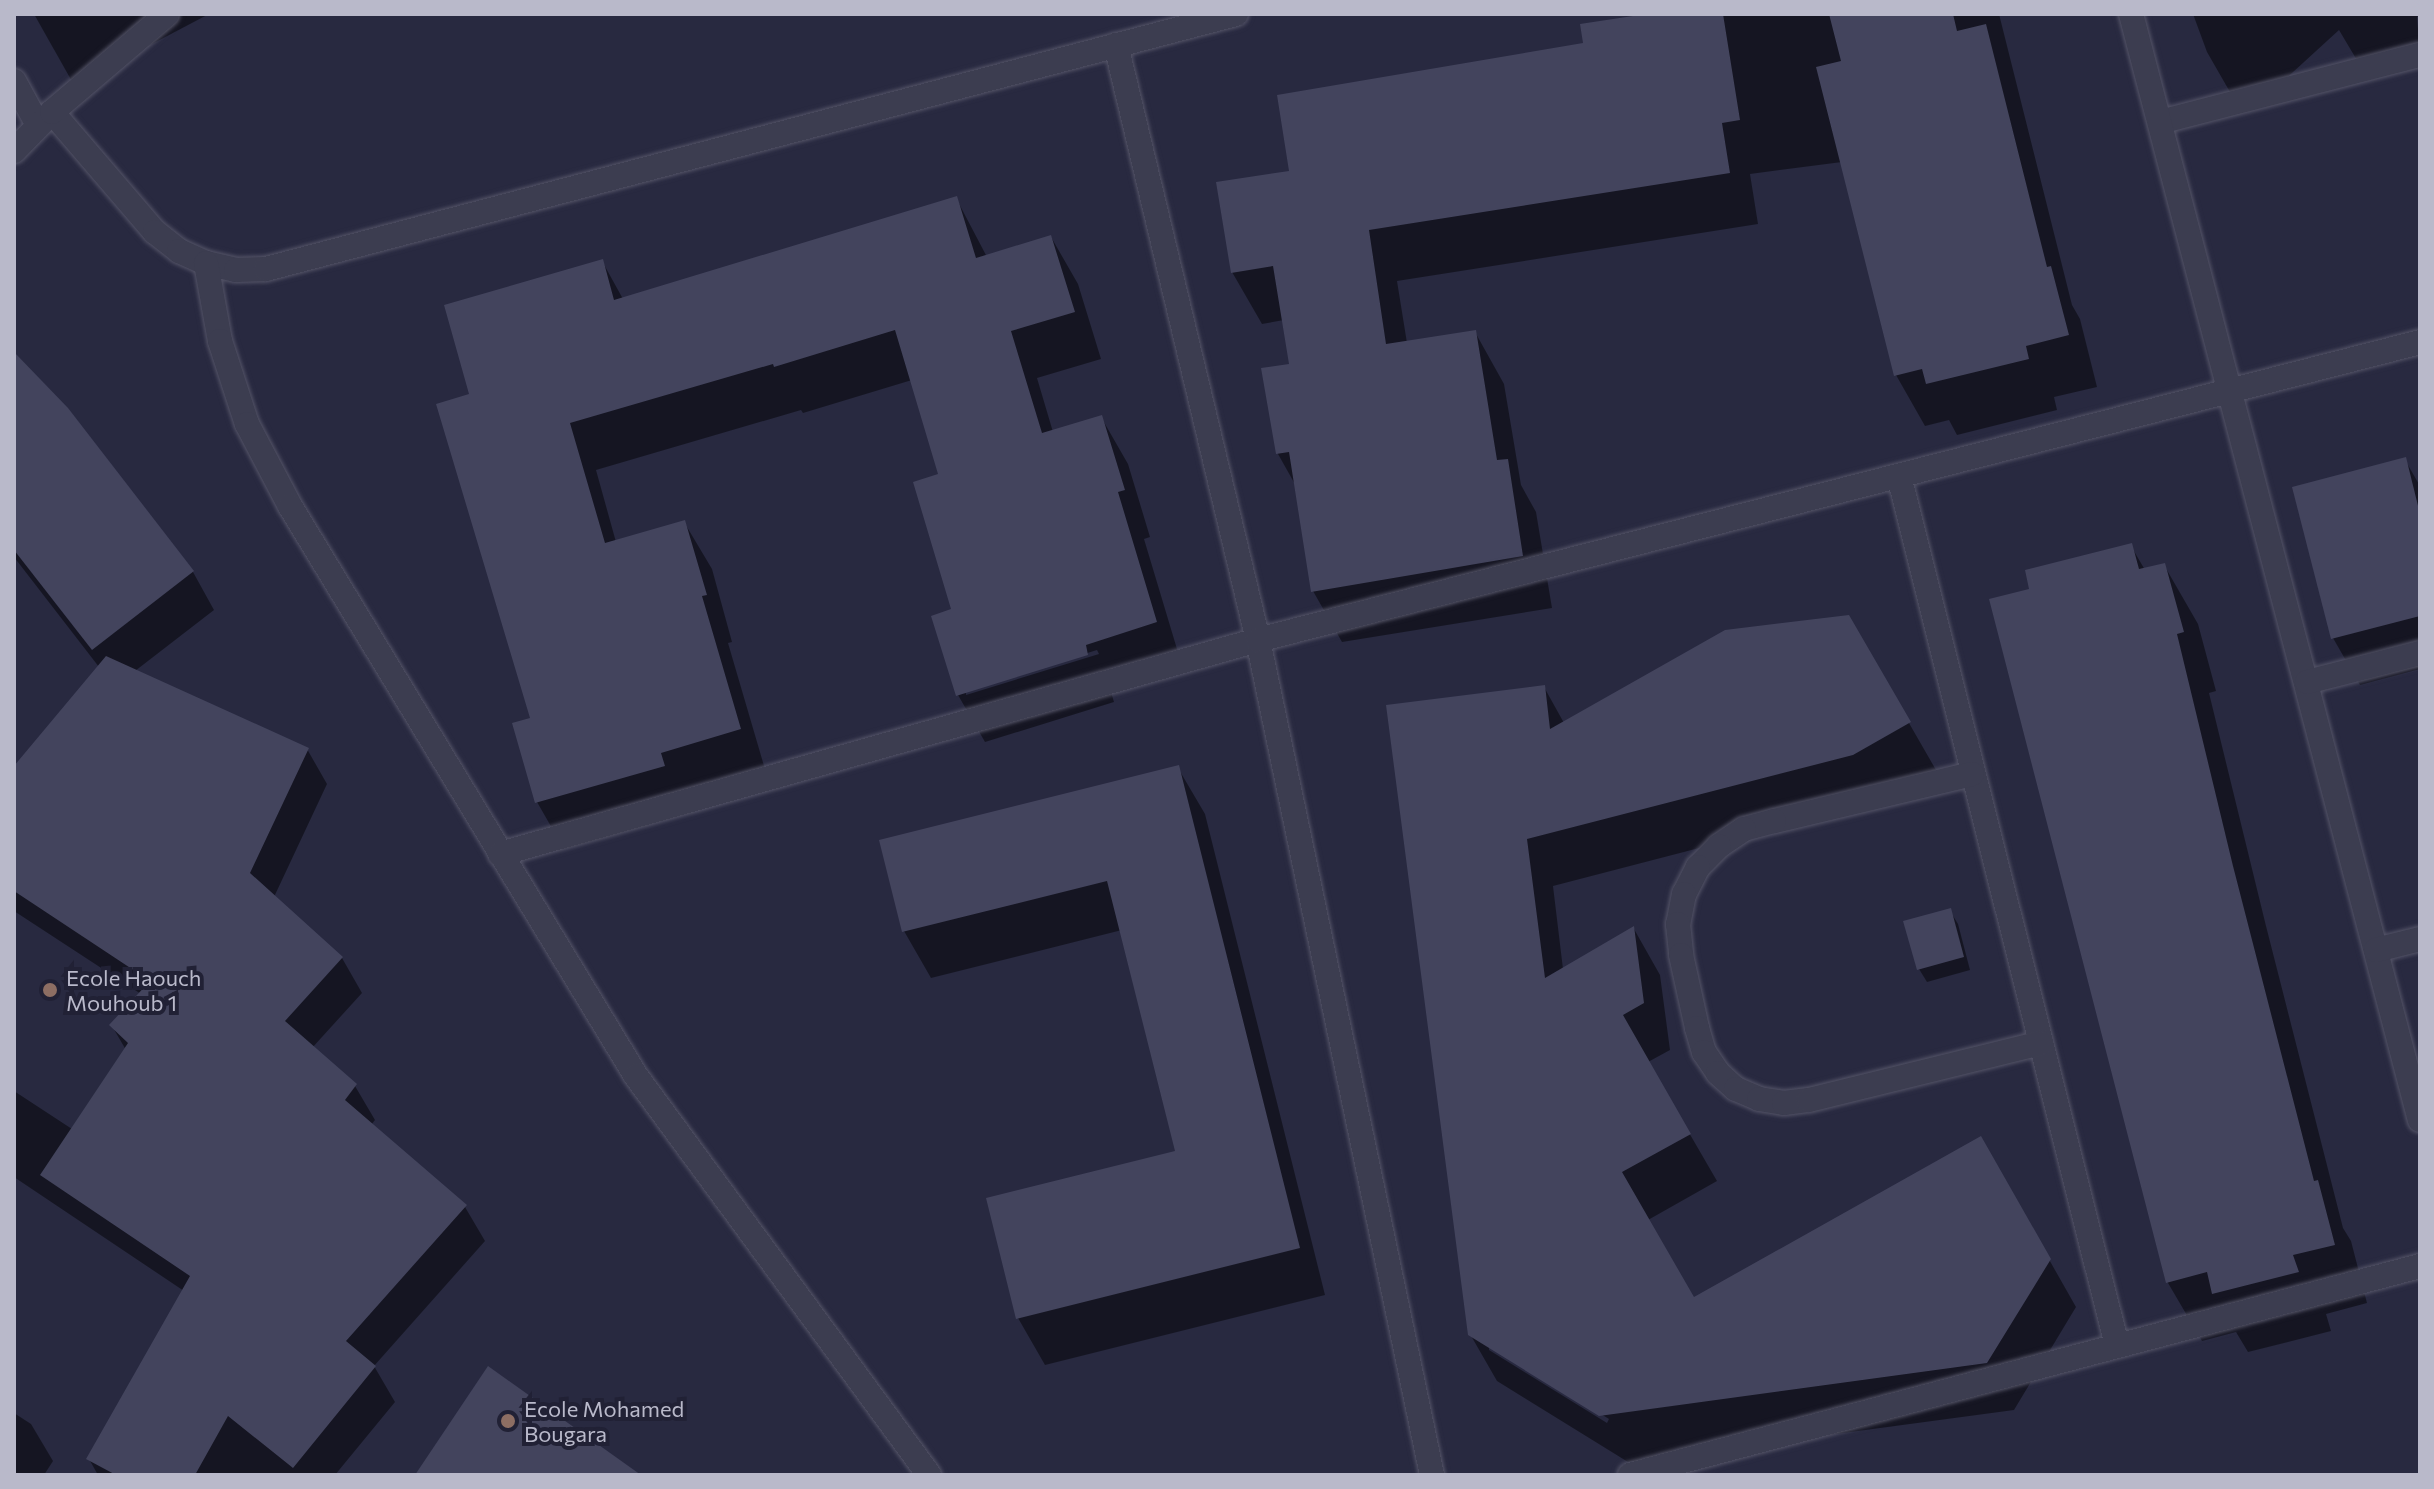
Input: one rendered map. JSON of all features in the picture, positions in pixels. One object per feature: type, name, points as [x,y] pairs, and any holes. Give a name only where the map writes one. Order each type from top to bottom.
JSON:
[{"type":"street","points":[[14,151],[45,119],[167,14]]},
{"type":"street","points":[[14,81],[45,119],[155,232],[179,251],[206,263],[236,270],[295,263],[1236,14]]},
{"type":"street","points":[[2131,14],[2420,1120]]},
{"type":"street","points":[[1116,45],[1258,640],[1432,1475]]},
{"type":"street","points":[[2160,122],[2420,55]]},
{"type":"street","points":[[206,263],[220,341],[247,424],[290,506],[636,1076],[929,1475]]},
{"type":"street","points":[[500,854],[1258,640],[2420,342]]},
{"type":"street","points":[[1899,476],[2117,1346]]},
{"type":"street","points":[[2307,682],[2420,653]]},
{"type":"street","points":[[1972,774],[1744,829],[1719,846],[1698,867],[1684,894],[1678,924],[1681,955],[1697,1028],[1704,1052],[1718,1073],[1736,1089],[1759,1099],[1784,1103],[2041,1043]]},
{"type":"street","points":[[2376,950],[2420,939]]},
{"type":"street","points":[[1630,1475],[2420,1266]]},
{"type":"building","points":[[1646,14],[1723,14],[1740,120],[1722,123],[1730,173],[1369,230],[1386,344],[1476,330],[1497,460],[1508,459],[1523,556],[1311,592],[1289,452],[1276,454],[1261,368],[1289,364],[1273,266],[1231,273],[1216,182],[1289,171],[1277,95],[1583,43],[1580,24]]},
{"type":"building","points":[[1829,14],[1953,14],[1957,31],[1986,24],[2047,267],[2051,266],[2069,335],[2026,346],[2029,359],[1926,384],[1922,369],[1894,376],[1816,67],[1841,61]]},
{"type":"building","points":[[957,196],[976,258],[1051,235],[1075,312],[1011,331],[1042,433],[1102,415],[1125,490],[1118,492],[1157,622],[1086,645],[1088,655],[956,696],[931,616],[951,609],[913,482],[938,474],[895,330],[570,423],[605,543],[685,520],[707,595],[702,596],[741,729],[661,753],[665,766],[535,803],[512,723],[530,718],[436,404],[469,394],[444,305],[603,259],[614,300]]},
{"type":"building","points":[[14,352],[68,408],[194,571],[92,650],[14,550]]},
{"type":"building","points":[[2406,457],[2420,514],[2420,616],[2331,639],[2292,487]]},
{"type":"building","points":[[2132,543],[2139,569],[2165,563],[2184,632],[2177,634],[2233,866],[2314,1181],[2318,1180],[2335,1245],[2293,1255],[2299,1272],[2212,1294],[2207,1272],[2166,1283],[1989,599],[2029,589],[2025,570]]},
{"type":"building","points":[[1849,615],[1911,722],[1853,755],[1527,839],[1545,978],[1634,926],[1644,1003],[1623,1015],[1691,1134],[1622,1172],[1694,1297],[1981,1136],[2051,1259],[1987,1363],[1599,1416],[1468,1335],[1386,705],[1545,685],[1550,729],[1725,630]]},
{"type":"building","points":[[106,656],[309,748],[250,873],[343,957],[285,1021],[357,1084],[345,1100],[467,1205],[346,1341],[376,1366],[293,1468],[228,1416],[195,1475],[116,1475],[86,1459],[190,1276],[40,1175],[128,1043],[109,1025],[150,981],[14,891],[14,766]]},
{"type":"building","points":[[1179,765],[1300,1248],[1016,1319],[986,1198],[1175,1151],[1107,881],[902,932],[879,840]]},
{"type":"building","points":[[1951,908],[1964,957],[1917,970],[1903,921]]},
{"type":"building","name":"Ecole Mohamed Bougara","points":[[488,1366],[641,1475],[415,1475]]},
{"type":"place","name":"Ecole Haouch Mouhoub 1","points":[[50,990]]},
{"type":"place","name":"Ecole Mohamed Bougara","points":[[508,1421]]}]
